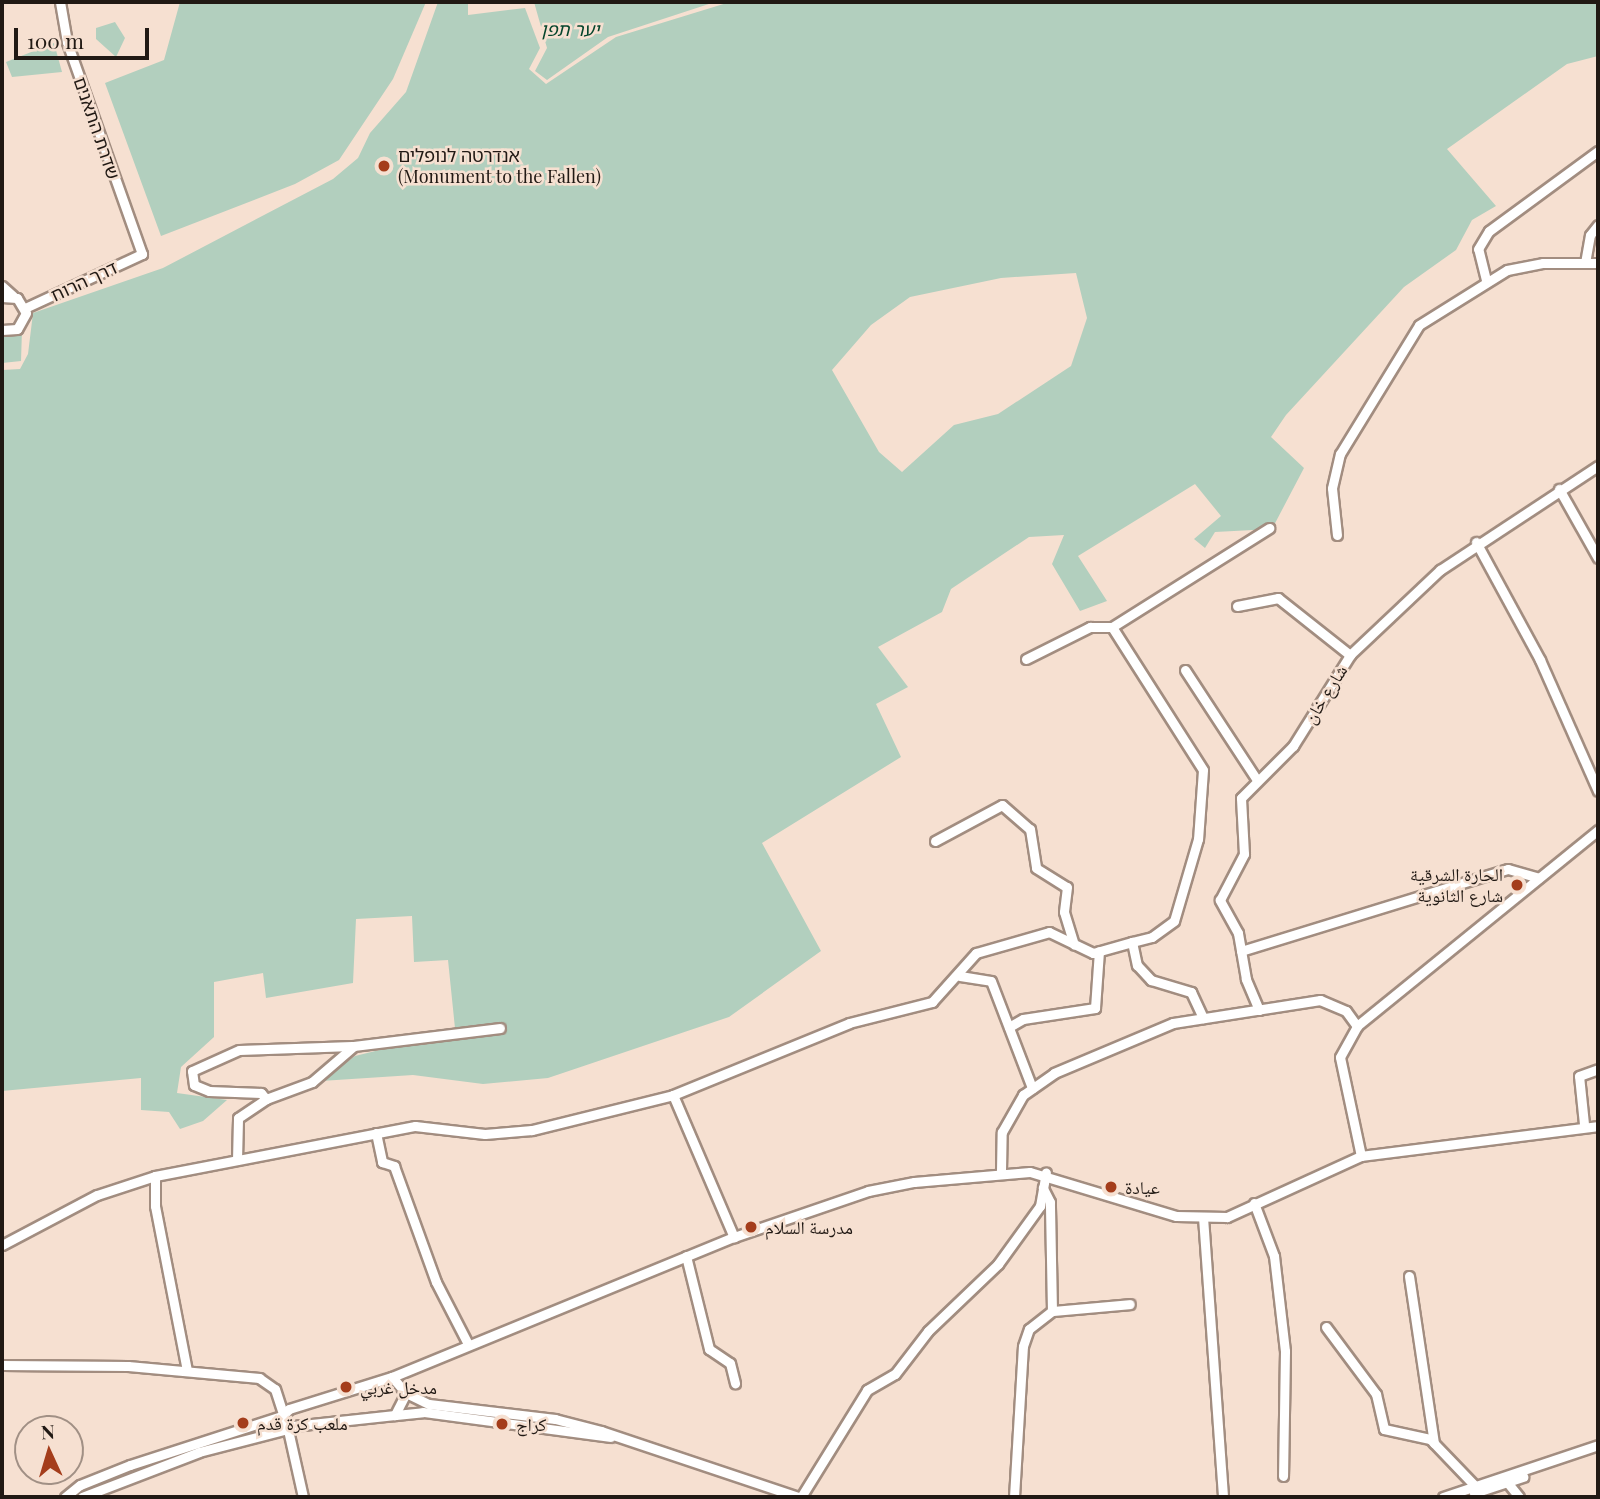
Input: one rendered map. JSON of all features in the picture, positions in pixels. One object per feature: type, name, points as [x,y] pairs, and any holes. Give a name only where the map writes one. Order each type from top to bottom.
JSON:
[{"type":"street","name":"שדרת התאנים","points":[[60,2],[67,42],[142,254]]},
{"type":"street","points":[[1486,280],[1478,249],[1489,231],[1598,151]]},
{"type":"street","points":[[1585,262],[1590,235],[1598,225]]},
{"type":"street","name":"דרך הרוח","points":[[26,308],[142,254]]},
{"type":"street","points":[[1337,535],[1332,488],[1340,454],[1381,380],[1419,325],[1486,280],[1530,264],[1598,263]]},
{"type":"street","points":[[2,286],[26,308],[20,327],[2,330]]},
{"type":"street","points":[[2,297],[13,296]]},
{"type":"street","name":"شارع خان","points":[[1259,1010],[1238,933],[1220,900],[1244,854],[1241,797],[1293,746],[1350,655],[1476,542],[1598,466]]},
{"type":"street","points":[[1559,489],[1598,558]]},
{"type":"street","points":[[1026,659],[1090,626],[1112,627],[1269,528]]},
{"type":"street","points":[[1476,542],[1540,660],[1598,791]]},
{"type":"street","points":[[1237,606],[1278,598],[1350,655]]},
{"type":"street","points":[[2,1245],[97,1195],[155,1176],[415,1126],[485,1134],[532,1129],[673,1096],[849,1023],[932,1002],[960,976],[976,953],[1049,932],[1074,944],[1099,951],[1152,937],[1174,920],[1198,839],[1203,770],[1112,627]]},
{"type":"street","points":[[1185,670],[1257,780]]},
{"type":"street","points":[[935,841],[1002,805],[1030,829],[1036,868],[1067,887],[1064,912],[1074,944]]},
{"type":"street","points":[[1361,1156],[1340,1066],[1357,1026],[1598,830]]},
{"type":"street","points":[[1241,951],[1508,869],[1539,878]]},
{"type":"street","points":[[1132,942],[1137,965],[1151,980],[1191,992],[1203,1017]]},
{"type":"street","points":[[1009,1027],[1023,1019],[1095,1008],[1099,951]]},
{"type":"street","points":[[960,976],[991,981],[1032,1088]]},
{"type":"street","points":[[1001,1171],[1002,1132],[1010,1113],[1032,1088],[1054,1073],[1173,1023],[1320,1000],[1346,1011],[1357,1026]]},
{"type":"street","points":[[266,1099],[261,1093],[209,1091],[194,1085],[192,1071],[239,1050],[354,1046],[500,1028]]},
{"type":"street","points":[[237,1160],[238,1118],[266,1099],[312,1082],[354,1046]]},
{"type":"street","points":[[1584,1124],[1579,1076],[1598,1069]]},
{"type":"street","points":[[673,1096],[734,1237]]},
{"type":"street","points":[[65,1497],[80,1485],[130,1465],[392,1377],[734,1237],[868,1191],[1001,1171],[1046,1173],[1128,1203],[1176,1216],[1227,1217],[1361,1156],[1584,1124],[1598,1126]]},
{"type":"street","points":[[376,1133],[382,1162],[394,1166],[436,1282],[468,1344]]},
{"type":"street","points":[[392,1377],[406,1393],[429,1404],[555,1419],[799,1497],[867,1390],[895,1374],[928,1331],[998,1264],[1040,1206],[1046,1173]]},
{"type":"street","points":[[155,1176],[155,1206],[187,1370]]},
{"type":"street","points":[[1043,1188],[1050,1202],[1052,1311]]},
{"type":"street","points":[[1254,1203],[1274,1256],[1285,1351],[1283,1476]]},
{"type":"street","points":[[1203,1217],[1223,1497]]},
{"type":"street","points":[[687,1256],[709,1349],[730,1363],[736,1383]]},
{"type":"street","points":[[1409,1276],[1434,1443]]},
{"type":"street","points":[[1014,1497],[1023,1346],[1029,1329],[1052,1311],[1130,1304]]},
{"type":"street","points":[[1326,1327],[1376,1394],[1384,1430],[1434,1443],[1475,1486]]},
{"type":"street","points":[[2,1365],[187,1370],[259,1378],[294,1408]]},
{"type":"street","points":[[396,1415],[406,1393]]},
{"type":"street","points":[[278,1396],[303,1497]]},
{"type":"street","points":[[82,1497],[187,1456],[287,1429],[423,1412],[619,1438]]},
{"type":"street","points":[[1443,1497],[1598,1445]]},
{"type":"street","points":[[1462,1497],[1598,1451]]},
{"type":"street","points":[[1507,1482],[1519,1497]]},
{"type":"green space","points":[[180,2],[426,2],[393,79],[339,160],[295,184],[161,236],[105,83],[164,60]]},
{"type":"green space","points":[[438,2],[468,2],[468,15],[525,8],[540,48],[529,69],[546,84],[616,37],[730,2],[1598,2],[1598,56],[1567,64],[1447,149],[1496,206],[1472,220],[1456,250],[1404,287],[1286,415],[1271,437],[1304,468],[1272,529],[1215,532],[1205,548],[1194,539],[1221,516],[1195,484],[1078,556],[1107,601],[1080,611],[1052,564],[1064,535],[1029,537],[951,589],[942,612],[878,647],[908,687],[876,704],[901,757],[762,843],[821,951],[729,1017],[548,1078],[483,1084],[413,1075],[321,1081],[355,1056],[420,1040],[456,1038],[448,960],[414,962],[412,916],[356,919],[353,983],[266,998],[263,973],[214,982],[214,1037],[181,1067],[177,1093],[227,1100],[203,1121],[180,1129],[169,1112],[141,1110],[141,1078],[2,1091],[2,370],[20,369],[28,354],[33,313],[163,268],[333,179],[358,158],[370,133],[406,92]],"holes":[[[1076,273],[1087,318],[1071,366],[998,414],[954,425],[902,472],[879,452],[832,370],[871,325],[910,297],[1001,278]]]},
{"type":"green space","name":"יער תפן","points":[[534,2],[715,2],[608,37],[547,80],[535,71],[547,48]]},
{"type":"green space","points":[[115,22],[125,38],[116,57],[96,39],[96,28]]},
{"type":"green space","points":[[54,43],[62,72],[12,77],[6,62]]},
{"type":"green space","points":[[22,330],[21,361],[2,363],[2,335]]},
{"type":"place","name":"אנדרטה לנופלים (Monument to the Fallen)","points":[[384,166]]},
{"type":"place","name":"الحارة الشرقية شارع الثانوية","points":[[1517,885]]},
{"type":"place","name":"عيادة","points":[[1111,1187]]},
{"type":"place","name":"مدرسة السلام","points":[[751,1227]]},
{"type":"place","name":"مدخل غربي","points":[[346,1387]]},
{"type":"place","name":"ملعب كرة قدم","points":[[243,1423]]},
{"type":"place","name":"كراج","points":[[502,1424]]}]
